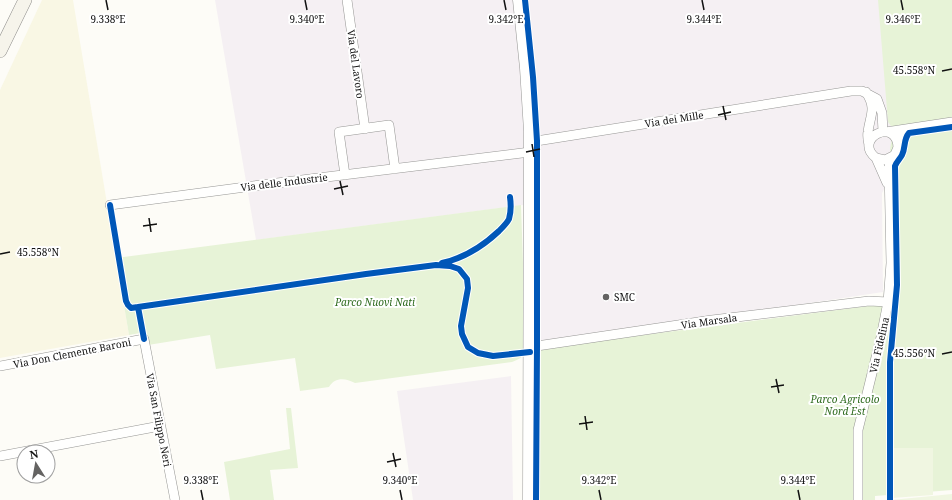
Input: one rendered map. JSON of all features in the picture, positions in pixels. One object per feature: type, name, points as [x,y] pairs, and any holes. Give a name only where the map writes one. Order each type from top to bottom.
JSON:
[{"type":"main road","points":[[0,51],[25,0]]},
{"type":"street","name":"Via del Lavoro","points":[[347,0],[365,128]]},
{"type":"street","points":[[518,0],[526,76],[530,147],[529,500]]},
{"type":"street","name":"Via dei Mille","points":[[530,147],[851,91],[866,92]]},
{"type":"street","points":[[866,92],[877,99],[880,106],[885,132]]},
{"type":"street","points":[[866,92],[871,100],[873,108],[867,133],[869,149]]},
{"type":"street","points":[[869,149],[872,137],[879,132],[952,122]]},
{"type":"street","points":[[345,175],[339,132],[389,125],[395,169]]},
{"type":"street","name":"Via Fidelina","points":[[858,500],[858,430],[888,302],[891,263],[889,167],[893,156],[896,154],[901,137],[904,133],[915,128]]},
{"type":"street","points":[[885,132],[894,135],[898,143],[898,147]]},
{"type":"street","name":"Via delle Industrie","points":[[110,205],[395,169],[530,147]]},
{"type":"street","name":"Via Fidelina","points":[[869,149],[876,158],[889,188]]},
{"type":"street","points":[[876,158],[885,160],[893,156]]},
{"type":"street","name":"Via Marsala","points":[[530,347],[712,320],[869,301],[888,302]]},
{"type":"street","name":"Via Don Clemente Baroni","points":[[0,366],[144,339]]},
{"type":"street","name":"Via San Filippo Neri","points":[[144,339],[175,500]]},
{"type":"street","points":[[0,456],[160,426]]},
{"type":"shaded area","points":[[42,0],[73,0],[129,335],[0,358],[0,90]]},
{"type":"shaded area","points":[[215,0],[879,0],[921,122],[882,193],[883,292],[531,345],[531,204],[256,240]]},
{"type":"shaded area","points":[[511,376],[513,500],[413,500],[397,391]]},
{"type":"green space","name":"Parco Agricolo Nord Est","points":[[878,0],[952,0],[952,490],[875,496],[875,500],[537,500],[536,361],[543,348],[892,303],[897,228],[890,149],[893,133],[888,122]]},
{"type":"green space","name":"Parco Nuovi Nati","points":[[521,205],[526,351],[522,357],[512,362],[355,383],[340,379],[334,381],[329,387],[300,391],[295,358],[216,369],[210,335],[148,345],[146,332],[129,335],[116,258]]},
{"type":"green space","points":[[286,408],[291,408],[298,468],[270,470],[274,500],[230,500],[224,462],[290,449]]},
{"type":"green space","points":[[892,448],[933,448],[933,495],[892,498]]},
{"type":"green space","points":[[952,494],[952,500],[891,500]]},
{"type":"cycle path","points":[[525,0],[533,77],[537,141],[536,500]]},
{"type":"cycle path","points":[[890,500],[890,362],[897,285],[895,166],[902,155],[906,138],[909,133],[952,127]]},
{"type":"cycle path","points":[[442,263],[466,255],[486,242],[499,231],[509,219],[511,208],[510,197]]},
{"type":"cycle path","points":[[110,205],[126,301],[131,308],[138,307],[144,339]]},
{"type":"cycle path","points":[[138,307],[366,274],[436,265],[450,266],[459,269],[467,279],[468,288],[461,326],[462,334],[468,347],[478,353],[493,356],[530,352]]},
{"type":"place","name":"SMC","points":[[606,297]]}]
